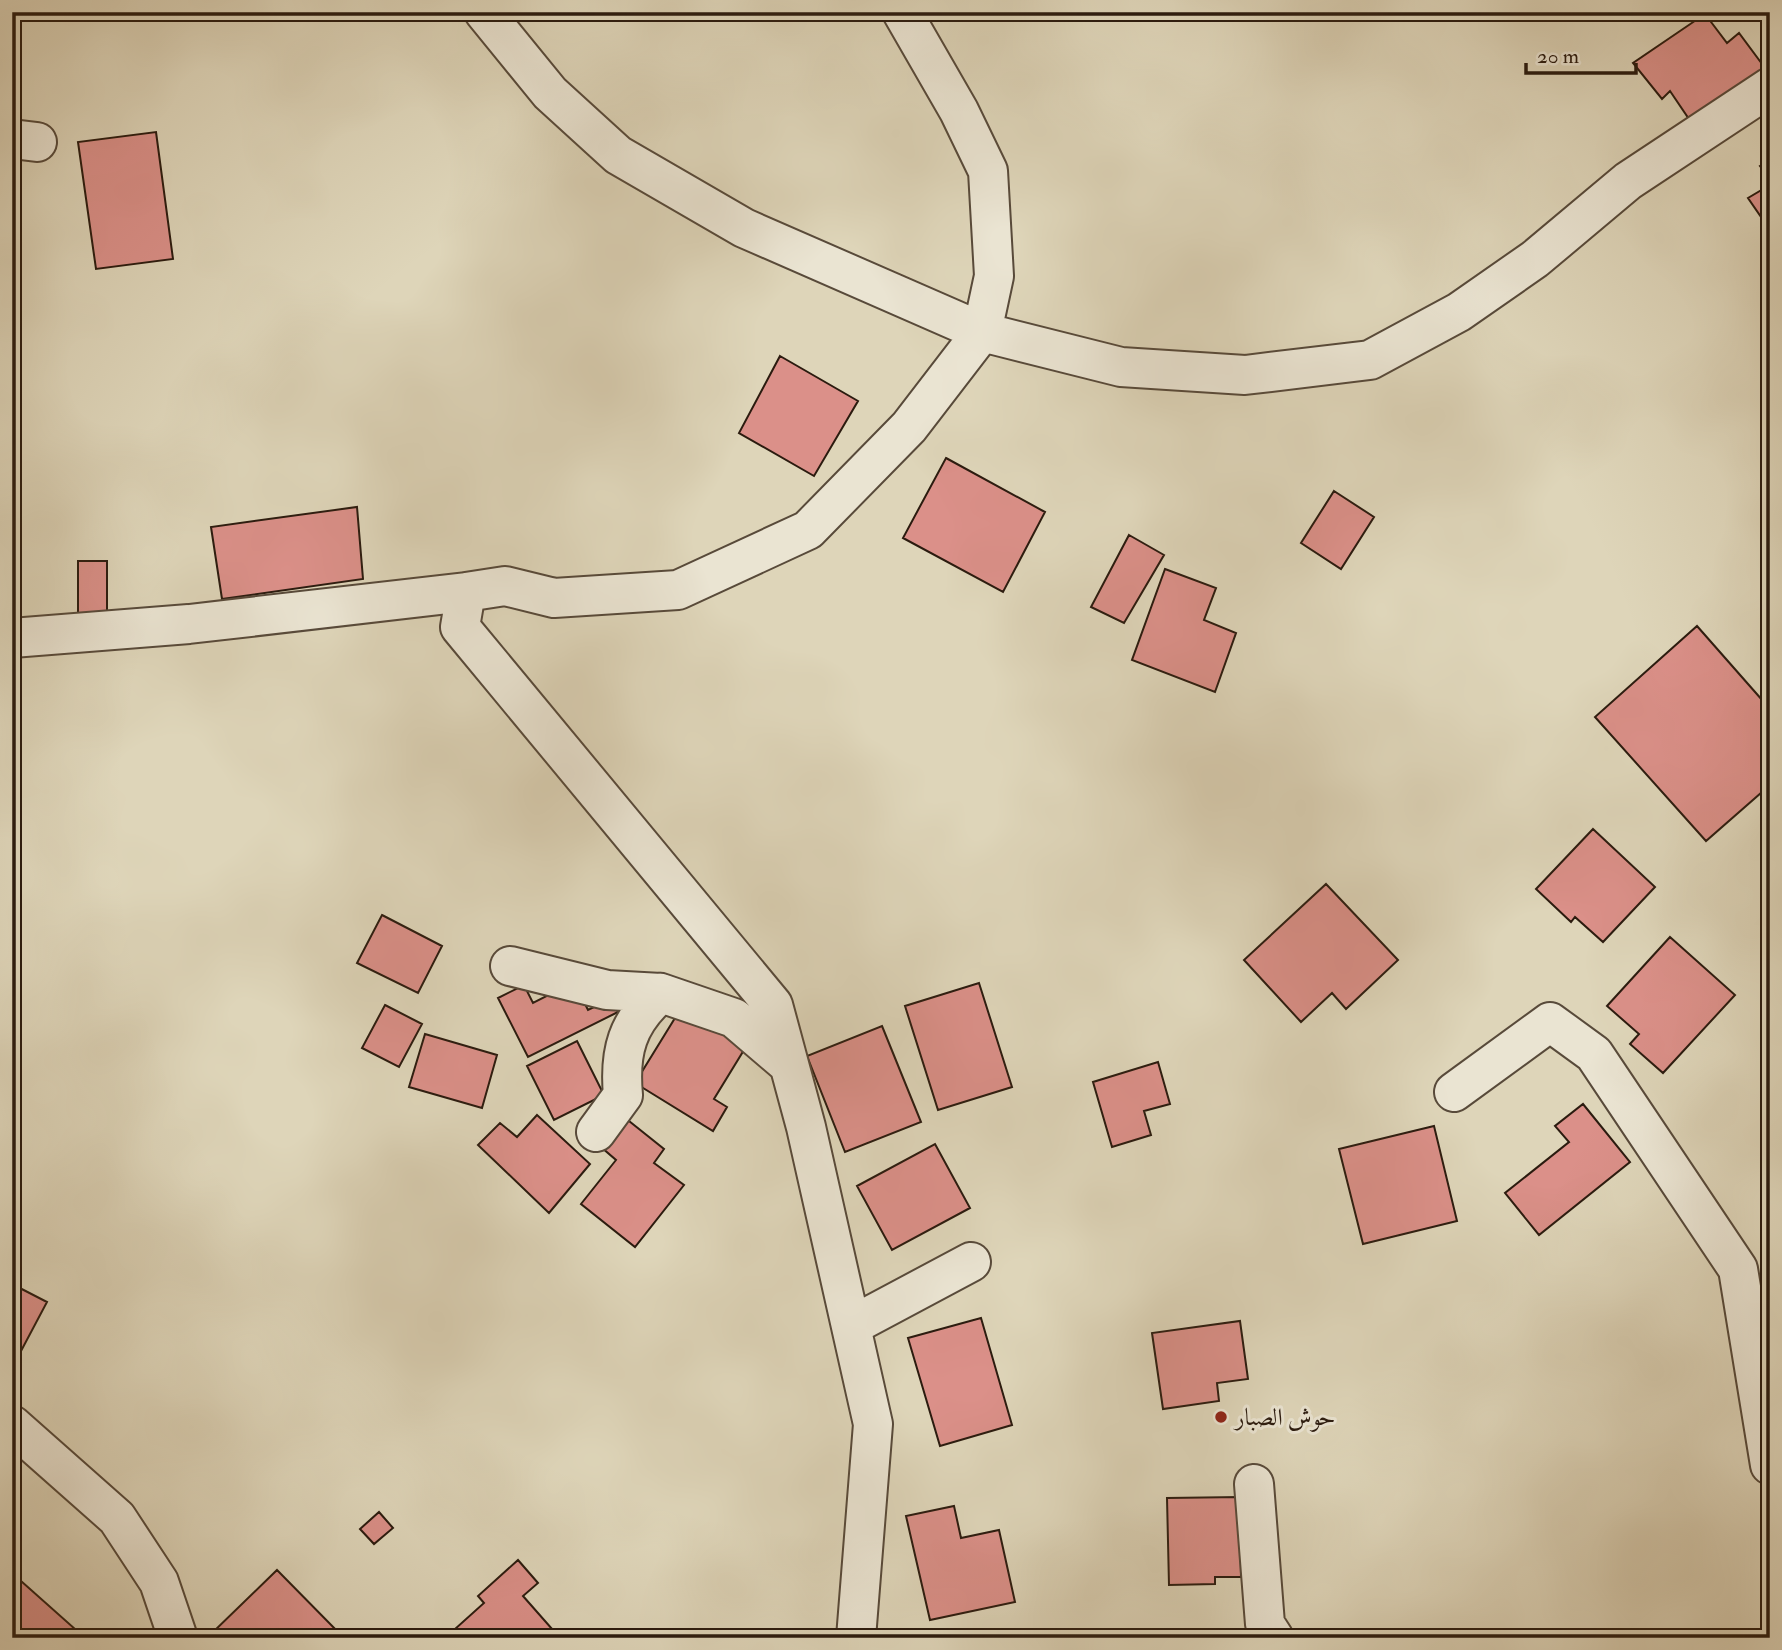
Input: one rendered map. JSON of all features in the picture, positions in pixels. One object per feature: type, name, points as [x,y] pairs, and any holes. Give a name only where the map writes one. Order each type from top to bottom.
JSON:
[{"type":"street","points":[[484,12],[550,93],[618,155],[744,228],[982,332],[1121,367],[1245,375],[1370,360],[1459,312],[1535,259],[1628,181],[1770,87]]},
{"type":"street","points":[[12,638],[189,624],[505,586],[554,598],[678,590],[808,530],[909,426],[982,332],[994,276],[988,171],[959,111],[902,12]]},
{"type":"street","points":[[466,592],[460,627],[773,1004],[873,1424],[856,1638]]},
{"type":"street","points":[[510,966],[607,990],[661,993],[734,1018],[789,1065]]},
{"type":"street","points":[[596,1132],[623,1095],[620,1063],[640,1011],[661,993]]},
{"type":"street","points":[[1454,1092],[1550,1022],[1594,1054],[1738,1269],[1770,1465]]},
{"type":"street","points":[[851,1326],[971,1262]]},
{"type":"street","points":[[12,1425],[117,1518],[159,1582],[178,1638]]},
{"type":"street","points":[[1254,1484],[1265,1624],[1274,1638]]},
{"type":"building","points":[[1705,14],[1727,43],[1739,33],[1765,68],[1691,122],[1670,91],[1662,99],[1633,63]]},
{"type":"building","points":[[156,132],[173,259],[96,269],[78,142]]},
{"type":"building","points":[[1770,160],[1770,179],[1760,166]]},
{"type":"building","points":[[1770,185],[1770,230],[1748,198]]},
{"type":"building","points":[[780,356],[858,401],[814,476],[739,433]]},
{"type":"building","points":[[946,458],[1045,512],[1003,592],[903,538]]},
{"type":"building","points":[[1334,491],[1374,517],[1341,569],[1301,543]]},
{"type":"building","points":[[357,507],[363,579],[222,599],[211,527]]},
{"type":"building","points":[[1129,535],[1164,555],[1124,623],[1091,607]]},
{"type":"building","points":[[78,561],[107,561],[107,616],[78,616]]},
{"type":"building","points":[[1165,569],[1216,588],[1204,620],[1236,633],[1215,692],[1132,660]]},
{"type":"building","points":[[1697,626],[1770,709],[1770,785],[1706,841],[1595,717]]},
{"type":"building","points":[[1593,829],[1655,887],[1603,942],[1575,917],[1571,922],[1536,889]]},
{"type":"building","points":[[1326,884],[1398,960],[1346,1009],[1332,993],[1301,1022],[1244,960]]},
{"type":"building","points":[[382,915],[442,946],[418,993],[357,963]]},
{"type":"building","points":[[1670,937],[1735,995],[1663,1073],[1630,1044],[1639,1034],[1607,1006]]},
{"type":"building","points":[[574,982],[588,1010],[611,999],[618,1012],[528,1057],[498,998],[524,985],[533,1003]]},
{"type":"building","points":[[979,983],[1012,1087],[938,1110],[905,1006]]},
{"type":"building","points":[[385,1005],[422,1024],[399,1067],[362,1048]]},
{"type":"building","points":[[683,1005],[747,1045],[714,1099],[727,1107],[713,1131],[635,1083]]},
{"type":"building","points":[[882,1026],[921,1122],[845,1152],[807,1056]]},
{"type":"building","points":[[425,1034],[497,1055],[482,1108],[409,1087]]},
{"type":"building","points":[[577,1041],[604,1095],[554,1120],[527,1066]]},
{"type":"building","points":[[1158,1062],[1170,1104],[1144,1111],[1151,1135],[1112,1147],[1093,1082]]},
{"type":"building","points":[[1583,1104],[1630,1162],[1539,1235],[1505,1193],[1569,1142],[1555,1126]]},
{"type":"building","points":[[537,1115],[590,1164],[549,1213],[478,1145],[500,1123],[517,1137]]},
{"type":"building","points":[[624,1117],[664,1149],[654,1163],[684,1185],[635,1247],[581,1204],[616,1160],[601,1147]]},
{"type":"building","points":[[1434,1126],[1457,1221],[1363,1244],[1339,1149]]},
{"type":"building","points":[[935,1144],[970,1208],[892,1250],[857,1186]]},
{"type":"building","points":[[12,1284],[47,1302],[12,1368]]},
{"type":"building","points":[[981,1318],[1012,1425],[940,1446],[908,1338]]},
{"type":"building","points":[[1240,1321],[1248,1379],[1217,1383],[1219,1401],[1163,1409],[1152,1333]]},
{"type":"building","points":[[1240,1497],[1241,1577],[1215,1577],[1215,1584],[1169,1585],[1167,1498]]},
{"type":"building","points":[[954,1506],[961,1538],[999,1530],[1015,1602],[930,1620],[906,1516]]},
{"type":"building","points":[[379,1512],[393,1528],[374,1544],[360,1529]]},
{"type":"building","points":[[518,1560],[538,1583],[523,1596],[560,1638],[463,1638],[455,1629],[484,1603],[478,1596]]},
{"type":"building","points":[[277,1570],[344,1638],[215,1638],[211,1634]]},
{"type":"building","points":[[12,1573],[75,1629],[67,1638],[12,1638]]},
{"type":"place","name":"حوش الصبار","points":[[1221,1417]]}]
